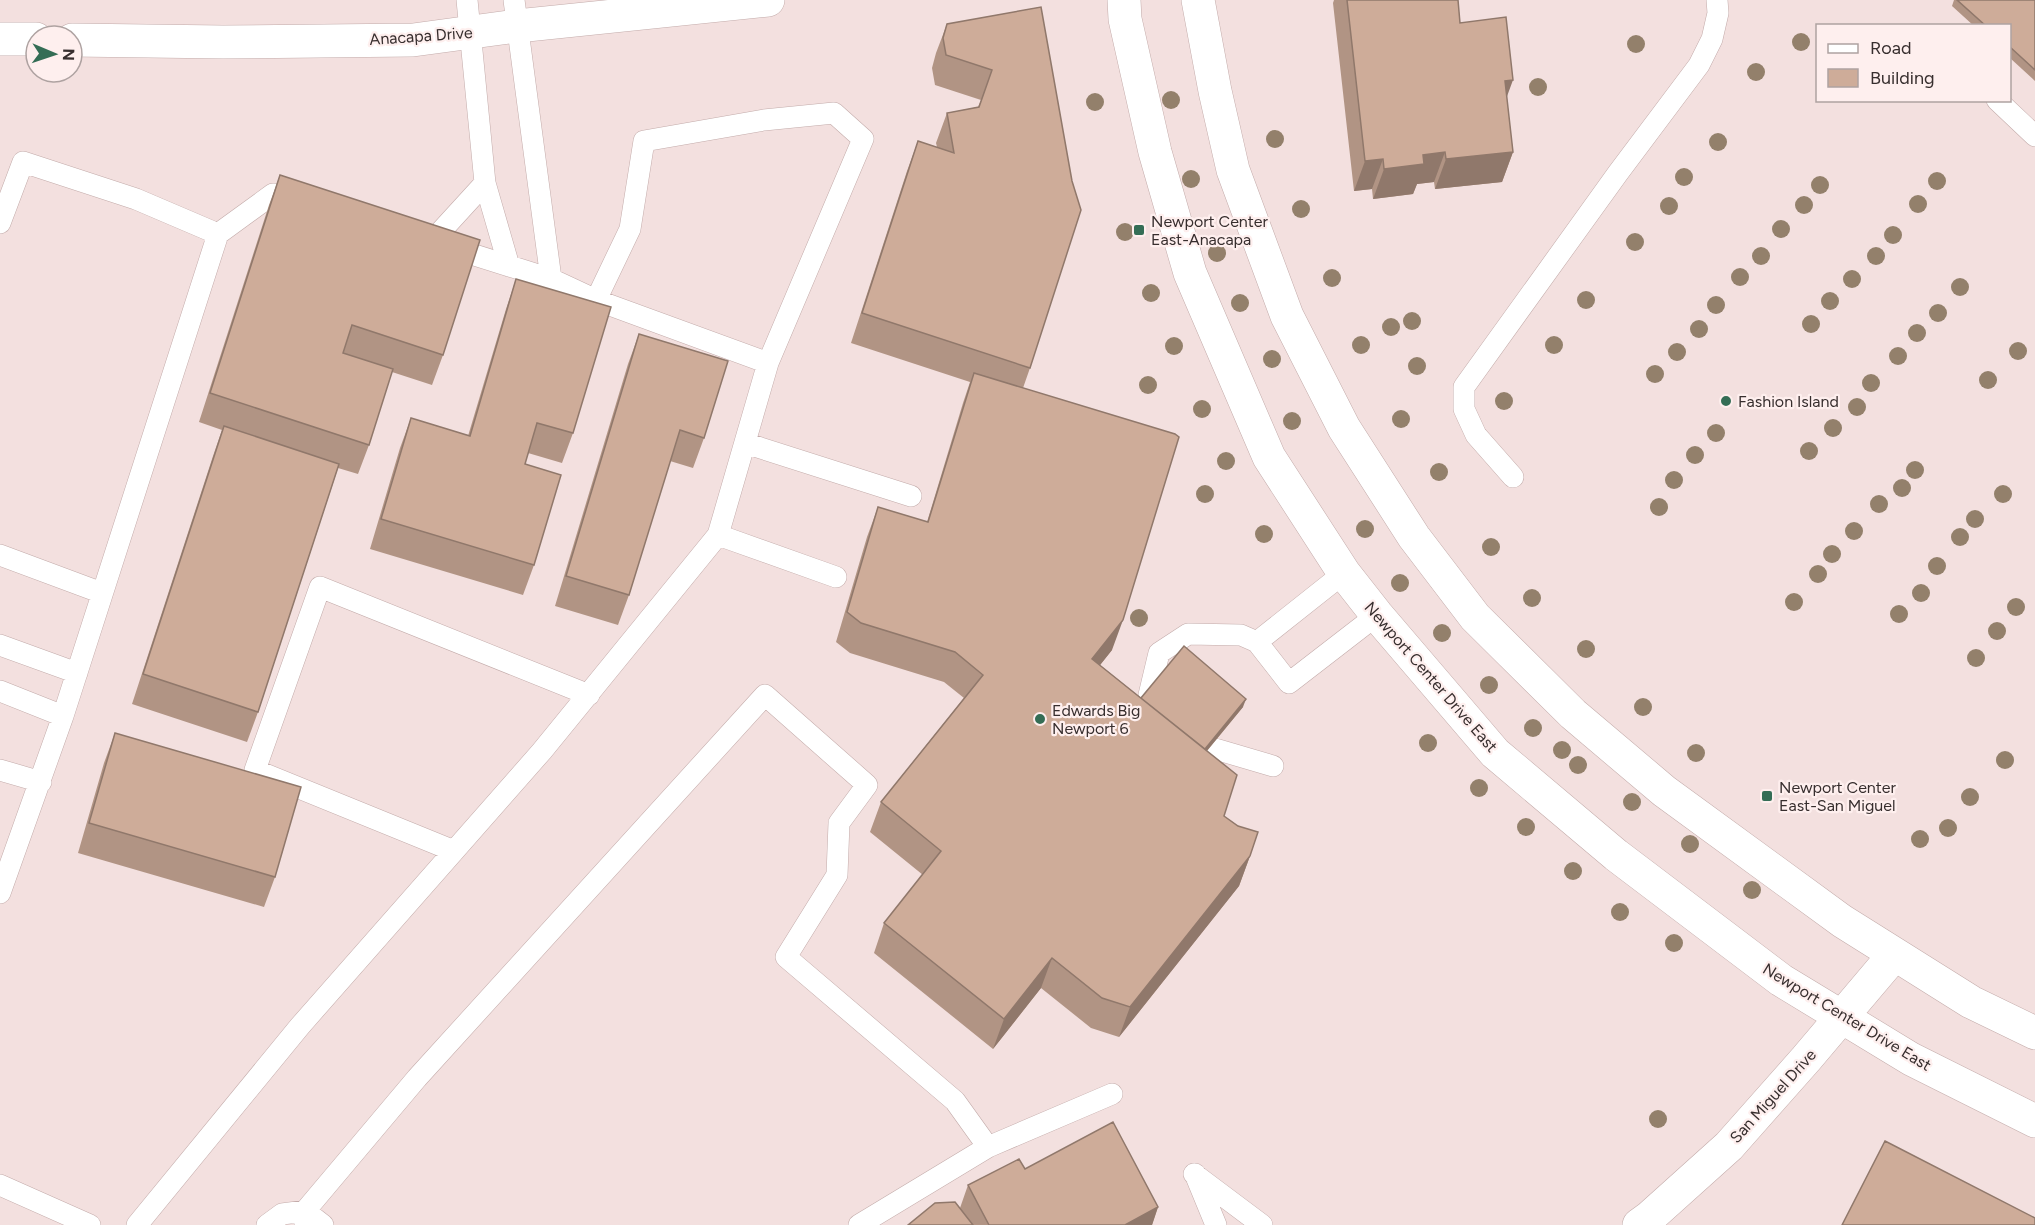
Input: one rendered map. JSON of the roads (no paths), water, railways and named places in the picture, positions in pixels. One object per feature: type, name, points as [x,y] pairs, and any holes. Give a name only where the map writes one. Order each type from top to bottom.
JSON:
[{"type":"main road","name":"Anacapa Drive","points":[[84,40],[224,42],[413,40],[470,32],[516,13],[768,0]]},
{"type":"main road","name":"Newport Center Drive East","points":[[1124,0],[1125,19],[1155,152],[1190,273],[1269,457],[1344,573],[1377,615],[1495,753],[1625,862],[1781,980],[1911,1059],[2035,1121]]},
{"type":"main road","points":[[1198,0],[1233,170],[1287,316],[1344,428],[1414,537],[1475,618],[1573,714],[1664,791],[1842,921],[1971,1002],[2035,1034]]},
{"type":"main road","points":[[0,39],[24,39]]},
{"type":"main road","name":"San Miguel Drive","points":[[1639,1225],[1729,1146],[1894,955]]},
{"type":"lane","points":[[467,0],[485,183],[509,266]]},
{"type":"lane","points":[[1513,477],[1476,435],[1464,409],[1464,387],[1699,65],[1712,39],[1718,13],[1717,0]]},
{"type":"lane","points":[[516,13],[551,279]]},
{"type":"lane","points":[[1999,102],[2035,136]]},
{"type":"lane","points":[[137,1225],[300,1026],[589,695],[718,536],[768,363],[863,139],[834,113],[764,120],[644,141],[630,229],[596,300]]},
{"type":"lane","points":[[0,223],[23,162],[136,200],[218,234]]},
{"type":"lane","points":[[432,241],[485,183]]},
{"type":"lane","points":[[0,892],[63,716],[218,234],[273,194],[324,198]]},
{"type":"lane","points":[[411,235],[551,279],[596,300],[768,363]]},
{"type":"lane","points":[[745,442],[911,496]]},
{"type":"lane","points":[[718,536],[836,578]]},
{"type":"lane","points":[[0,555],[102,592]]},
{"type":"lane","points":[[1257,642],[1344,573]]},
{"type":"lane","points":[[454,851],[255,770],[320,587],[589,695]]},
{"type":"lane","points":[[1273,766],[1212,748],[1180,724],[1149,695],[1159,653],[1188,634],[1241,635],[1257,642],[1289,683],[1377,615]]},
{"type":"lane","points":[[0,645],[77,673]]},
{"type":"lane","points":[[0,691],[63,716]]},
{"type":"lane","points":[[305,1218],[417,1078],[765,695],[867,785],[839,823],[837,875],[786,957],[955,1101],[988,1147]]},
{"type":"lane","points":[[0,770],[41,782]]},
{"type":"lane","points":[[859,1225],[988,1147],[1112,1094]]},
{"type":"lane","points":[[1216,1225],[1194,1174],[1262,1225]]},
{"type":"lane","points":[[0,1185],[90,1225]]},
{"type":"lane","points":[[267,1225],[282,1214],[305,1218],[323,1225]]},
{"type":"place","name":"Newport Center East-Anacapa","points":[[1139,230]]},
{"type":"place","name":"Fashion Island","points":[[1726,401]]},
{"type":"place","name":"Edwards Big Newport 6","points":[[1040,719]]},
{"type":"place","name":"Newport Center East-San Miguel","points":[[1767,796]]}]
